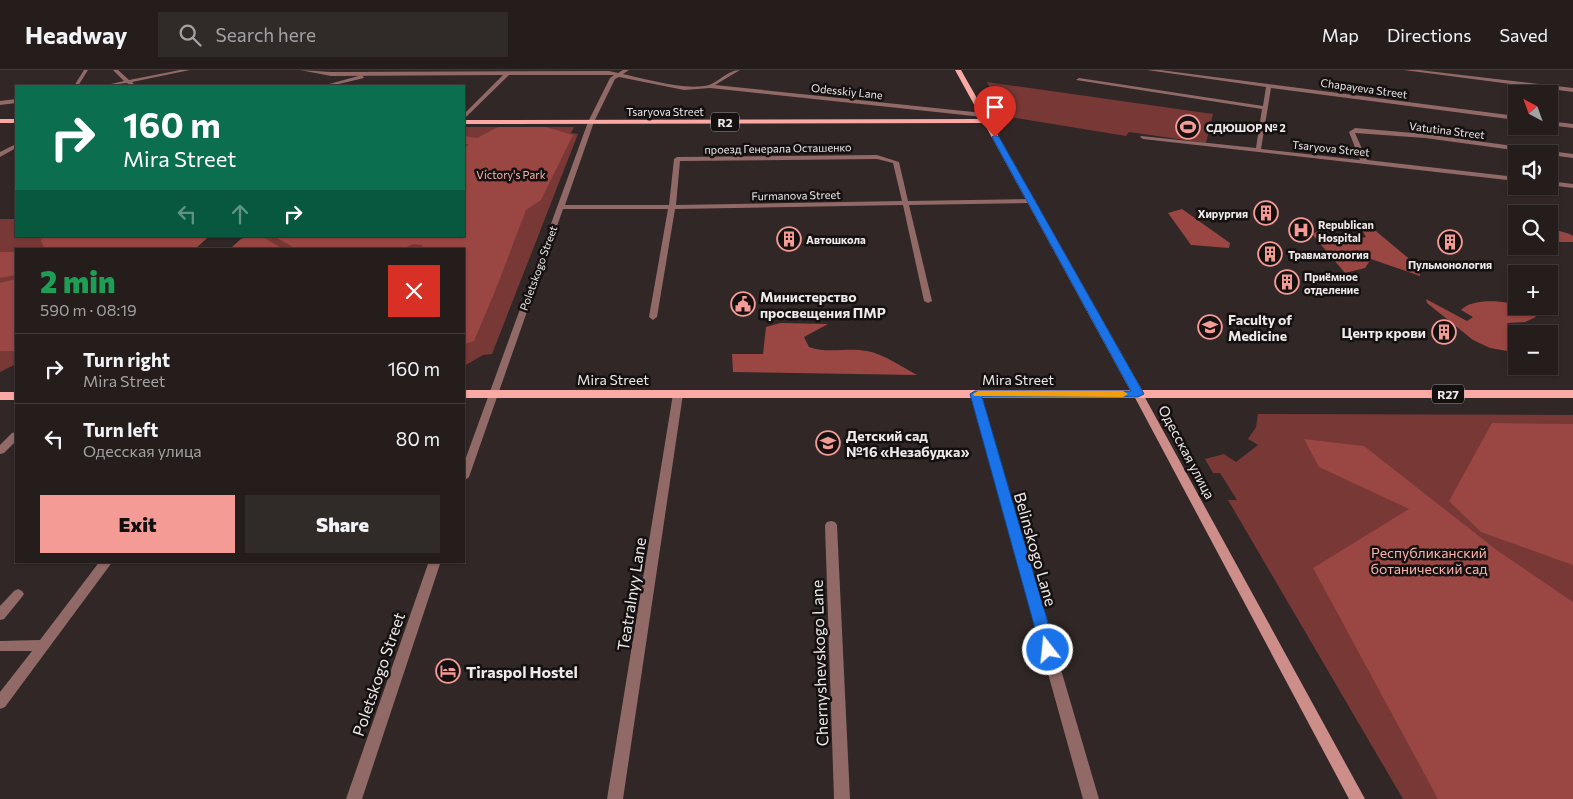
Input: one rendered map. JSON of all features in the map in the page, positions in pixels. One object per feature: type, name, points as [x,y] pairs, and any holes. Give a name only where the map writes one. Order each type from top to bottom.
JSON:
[{"type":"main road","name":"Одесская улица","points":[[958,70],[1033,201],[1357,799]]},
{"type":"main road","name":"Tsaryova Street","points":[[465,122],[984,118]]},
{"type":"main road","points":[[0,121],[15,121]]},
{"type":"main road","name":"Mira Street","points":[[465,394],[1573,394]]},
{"type":"main road","points":[[0,396],[15,396]]},
{"type":"street","points":[[77,85],[86,70]]},
{"type":"street","points":[[115,70],[132,85]]},
{"type":"street","points":[[110,85],[188,70]]},
{"type":"street","points":[[302,70],[317,73],[609,73]]},
{"type":"street","points":[[594,70],[684,88],[710,86],[738,70]]},
{"type":"street","points":[[617,74],[627,70]]},
{"type":"street","name":"Chapayeva Street","points":[[1149,70],[1508,117]]},
{"type":"street","points":[[1406,70],[1573,90]]},
{"type":"street","points":[[329,85],[381,72]]},
{"type":"street","points":[[465,116],[508,73]]},
{"type":"street","name":"Poletskogo Street","points":[[465,474],[492,394],[591,122],[610,82],[617,74]]},
{"type":"street","points":[[1078,80],[1264,108]]},
{"type":"street","name":"Odesskiy Lane","points":[[710,86],[984,118]]},
{"type":"street","points":[[1258,151],[1269,86]]},
{"type":"street","points":[[0,103],[15,100]]},
{"type":"street","points":[[1558,124],[1573,126]]},
{"type":"street","name":"Vatutina Street","points":[[1365,163],[1352,132],[1355,130],[1425,136],[1508,147]]},
{"type":"street","name":"Tsaryova Street","points":[[1143,136],[1258,151],[1508,178]]},
{"type":"street","points":[[0,155],[15,147]]},
{"type":"street","name":"Vatutina Street","points":[[1558,154],[1573,156]]},
{"type":"street","points":[[1558,155],[1573,162]]},
{"type":"street","name":"проезд Генерала Осташенко","points":[[653,317],[672,207],[677,159],[886,158],[896,162],[928,301]]},
{"type":"street","points":[[1558,184],[1573,186]]},
{"type":"street","name":"Furmanova Street","points":[[560,207],[1033,201]]},
{"type":"street","name":"Teatralnyy Lane","points":[[615,799],[678,394]]},
{"type":"street","name":"Belinskogo Lane","points":[[975,394],[1091,799]]},
{"type":"street","points":[[0,451],[15,437]]},
{"type":"street","name":"Chernyshevskogo Lane","points":[[831,525],[842,799]]},
{"type":"street","points":[[0,703],[106,563]]},
{"type":"street","name":"Poletskogo Street","points":[[354,799],[434,563]]},
{"type":"street","points":[[0,615],[18,594]]},
{"type":"street","points":[[0,646],[44,645]]},
{"type":"green space","points":[[987,82],[1213,114],[1206,143],[1129,132],[1126,136],[1003,116]]},
{"type":"green space","name":"Victory's Park","points":[[465,127],[574,127],[571,133],[578,134],[492,354],[483,355],[465,365],[465,248],[231,248],[246,237],[465,237]]},
{"type":"green space","name":"Victory's Park","points":[[498,127],[546,127],[573,135],[541,200],[526,210],[474,341],[465,344],[465,248],[424,248],[422,245],[414,244],[404,248],[294,248],[276,237],[465,237],[465,148],[469,144],[465,144],[465,136],[477,138]]},
{"type":"green space","points":[[1182,209],[1230,243],[1229,248],[1191,245],[1168,213]]},
{"type":"green space","points":[[0,219],[15,219],[15,237],[207,238],[196,248],[15,248],[15,364],[0,372]]},
{"type":"green space","points":[[1359,225],[1371,227],[1419,267],[1420,276],[1371,259],[1365,268],[1345,273],[1312,234],[1319,231],[1344,242],[1366,237]]},
{"type":"green space","points":[[1558,231],[1573,236],[1573,242],[1558,242]]},
{"type":"green space","points":[[42,237],[207,238],[196,248],[44,248],[41,241]]},
{"type":"green space","points":[[263,237],[281,248],[231,248],[241,239]]},
{"type":"green space","points":[[0,252],[15,252],[15,275],[0,278]]},
{"type":"green space","points":[[15,279],[15,351],[0,351],[0,283]]},
{"type":"green space","points":[[1426,299],[1467,321],[1473,317],[1461,310],[1474,303],[1491,301],[1508,303],[1508,315],[1534,315],[1536,317],[1525,322],[1507,323],[1508,351],[1490,348],[1473,340],[1427,303]]},
{"type":"green space","points":[[780,323],[828,324],[804,337],[809,347],[824,350],[859,350],[873,353],[917,375],[733,372],[732,354],[763,354],[766,327]]},
{"type":"green space","name":"Республиканский ботанический сад","points":[[1258,414],[1573,415],[1573,799],[1403,799],[1228,500],[1237,500],[1220,473],[1213,473],[1205,459],[1224,454],[1236,462],[1258,445],[1248,439],[1256,427]]},
{"type":"green space","points":[[1492,423],[1573,424],[1573,565],[1481,532],[1449,501]]},
{"type":"green space","points":[[1304,439],[1364,446],[1498,551],[1573,602],[1573,799],[1438,799],[1313,568],[1409,509],[1319,467]]},
{"type":"slow traffic","points":[[978,394],[1123,394]]},
{"type":"place","name":"СДЮШОР № 2","points":[[1188,127]]},
{"type":"place","name":"Хирургия","points":[[1266,213]]},
{"type":"place","name":"Republican Hospital","points":[[1301,230]]},
{"type":"place","name":"Автошкола","points":[[789,239]]},
{"type":"place","name":"Пульмонология","points":[[1450,242]]},
{"type":"place","name":"Травматология","points":[[1270,254]]},
{"type":"place","name":"Приёмное отделение","points":[[1287,282]]},
{"type":"place","name":"Министерство просвещения ПМР","points":[[743,304]]},
{"type":"place","name":"Faculty of Medicine","points":[[1210,327]]},
{"type":"place","name":"Центр крови","points":[[1444,332]]},
{"type":"place","name":"Детский сад №16 «Незабудка»","points":[[828,443]]},
{"type":"place","name":"Tiraspol Hostel","points":[[448,671]]},
{"type":"route","points":[[995,137],[1042,218],[1138,394],[975,394],[1048,650]]}]
